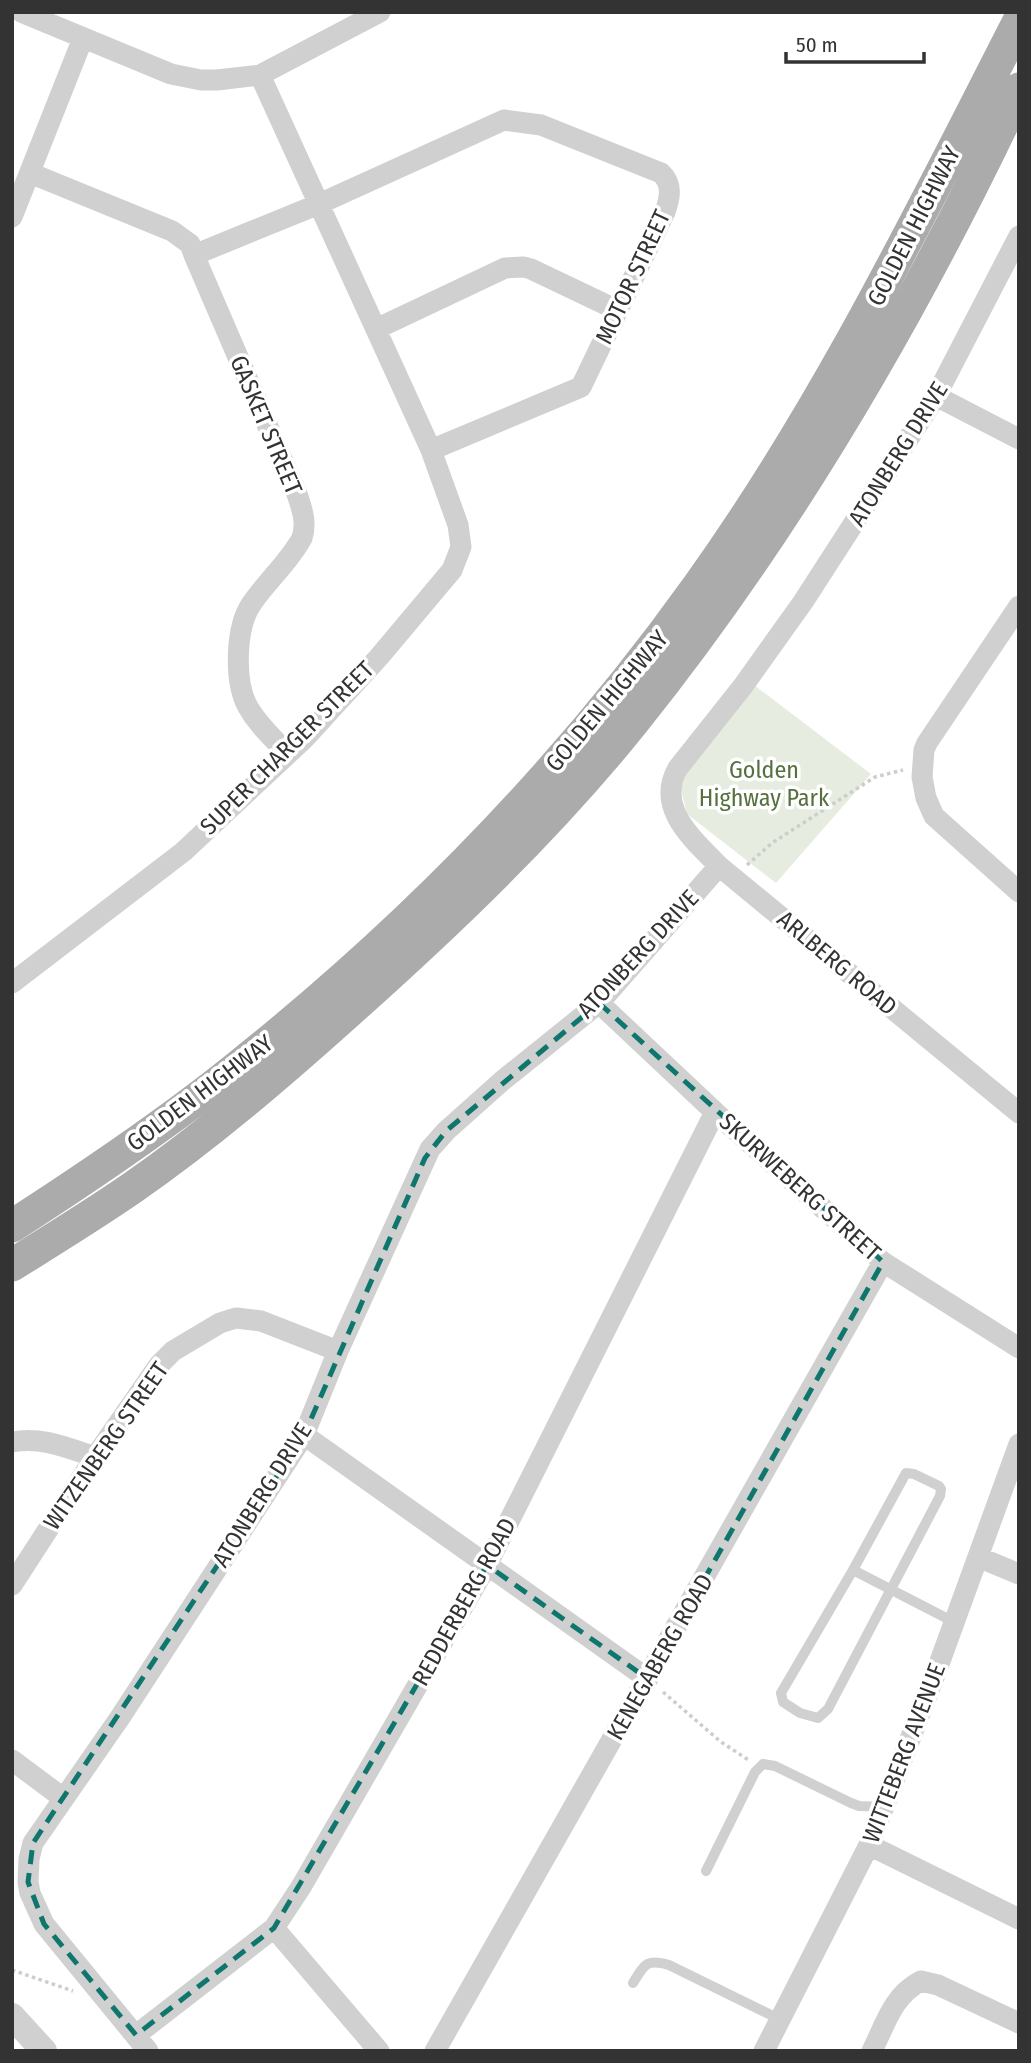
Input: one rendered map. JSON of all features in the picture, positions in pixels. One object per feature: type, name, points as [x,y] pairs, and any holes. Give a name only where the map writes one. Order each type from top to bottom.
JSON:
[{"type":"main road","name":"GOLDEN HIGHWAY","points":[[12,1226],[136,1143],[280,1033],[407,919],[471,856],[582,736],[701,583],[806,422],[894,268],[1019,21]]},
{"type":"main road","name":"GOLDEN HIGHWAY","points":[[12,1265],[132,1188],[238,1107],[328,1030],[409,958],[486,883],[614,744],[696,641],[750,567],[835,431],[936,256],[1019,89]]},
{"type":"street","points":[[20,12],[171,74],[217,80],[260,75],[380,12]]},
{"type":"street","points":[[12,217],[83,38]]},
{"type":"street","name":"SUPER CHARGER STREET","points":[[12,983],[183,852],[304,738],[379,657],[456,561],[461,547],[458,525],[431,450],[260,75]]},
{"type":"street","name":"MOTOR STREET","points":[[194,256],[319,204],[499,122],[514,120],[541,125],[653,169],[667,178],[670,193],[666,212],[581,387],[431,450]]},
{"type":"street","name":"GASKET STREET","points":[[30,173],[158,224],[182,236],[190,244],[297,494],[304,517],[302,538],[252,603],[244,618],[240,635],[240,673],[247,706],[259,724],[287,753]]},
{"type":"street","name":"ATONBERG DRIVE","points":[[671,800],[672,783],[678,768],[743,686],[803,602],[936,396],[1019,236]]},
{"type":"street","points":[[376,329],[505,268],[517,267],[538,272],[617,310]]},
{"type":"street","points":[[936,396],[1019,439]]},
{"type":"street","points":[[1019,606],[927,743],[922,765],[923,786],[934,816],[1019,892]]},
{"type":"street","name":"ARLBERG ROAD","points":[[671,800],[678,820],[726,872],[1019,1113]]},
{"type":"street","name":"ATONBERG DRIVE","points":[[142,2043],[44,1924],[28,1882],[33,1843],[128,1705],[304,1435],[338,1351],[430,1149],[446,1131],[502,1081],[599,1003],[726,872]]},
{"type":"street","name":"SKURWEBERG STREET","points":[[599,1003],[715,1112],[883,1262],[1019,1348]]},
{"type":"street","name":"REDDERBERG ROAD","points":[[142,2043],[274,1928],[301,1887],[487,1565],[715,1112]]},
{"type":"street","name":"KENEGABERG ROAD","points":[[435,2051],[883,1262]]},
{"type":"street","name":"WITZENBERG STREET","points":[[12,1585],[95,1457],[165,1358],[220,1323],[236,1318],[261,1321],[338,1351]]},
{"type":"street","points":[[304,1435],[648,1679]]},
{"type":"street","points":[[12,1442],[38,1440],[95,1457]]},
{"type":"street","name":"WITTEBERG AVENUE","points":[[764,2051],[869,1845],[1019,1444]]},
{"type":"street","points":[[978,1557],[1019,1574]]},
{"type":"street","points":[[12,1760],[63,1798]]},
{"type":"street","points":[[869,1845],[1019,1919]]},
{"type":"street","points":[[274,1928],[379,2051]]},
{"type":"street","points":[[872,2051],[887,2016],[898,2000],[921,1981],[938,1985],[1019,2023]]},
{"type":"street","points":[[12,2016],[44,2051]]},
{"type":"lane","points":[[906,1473],[939,1486],[940,1496],[828,1709],[818,1718],[800,1713],[783,1702],[781,1693],[853,1570],[906,1473]]},
{"type":"lane","points":[[853,1570],[954,1622]]},
{"type":"lane","points":[[706,1871],[759,1766],[775,1766],[859,1806],[884,1807]]},
{"type":"lane","points":[[633,1983],[643,1966],[649,1962],[658,1962],[779,2019]]},
{"type":"path","points":[[726,872],[875,777],[922,765]]},
{"type":"path","points":[[648,1679],[721,1742],[759,1766]]},
{"type":"path","points":[[12,1970],[108,2003]]},
{"type":"highlighted area","points":[[599,1003],[883,1262],[648,1679],[487,1565],[274,1928],[136,2035],[44,1924],[28,1882],[33,1843],[304,1435],[425,1158],[446,1131]]},
{"type":"green space","name":"Golden Highway Park","points":[[750,682],[871,774],[776,883],[687,814],[681,789],[691,762]]}]
